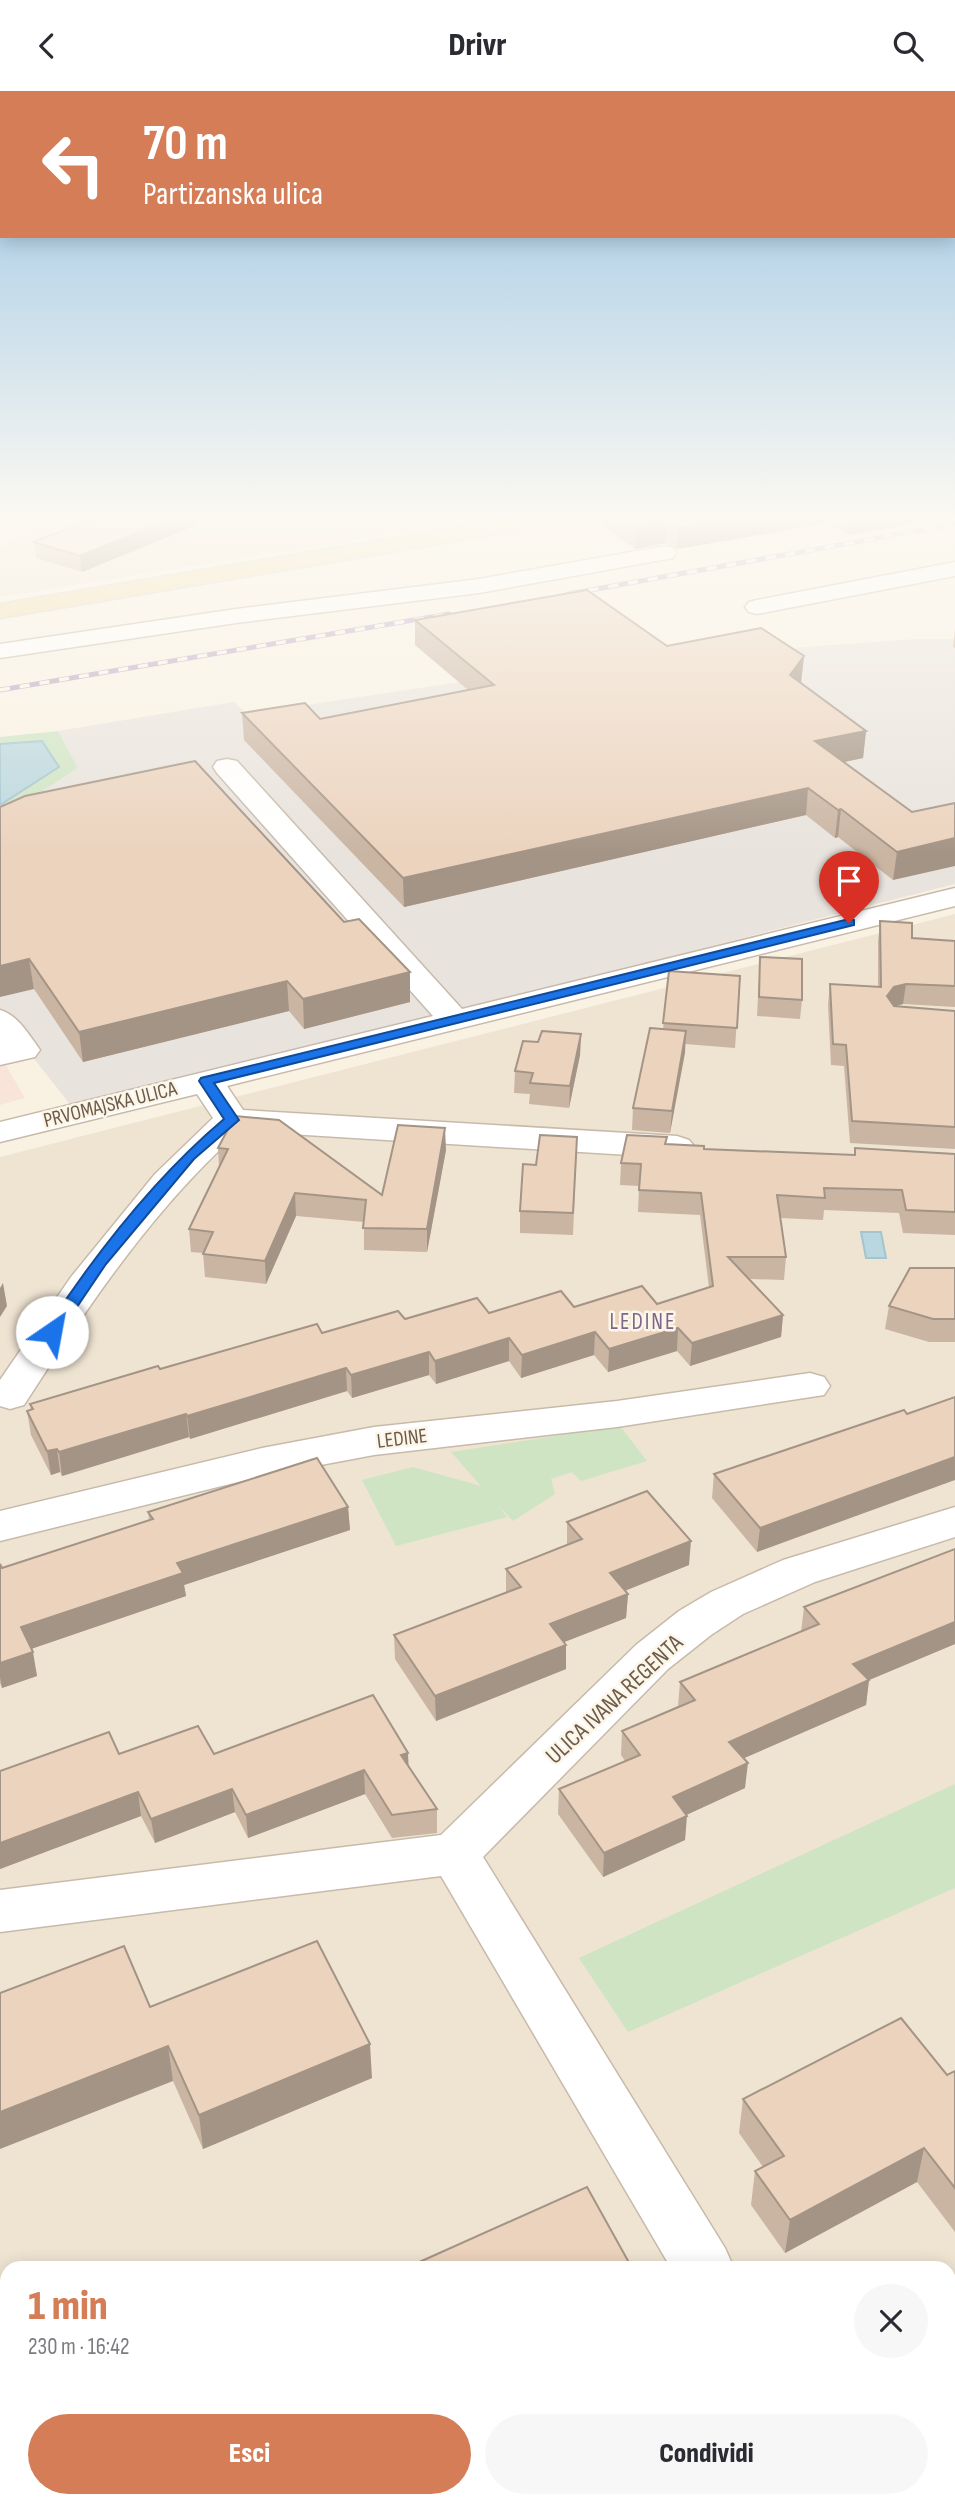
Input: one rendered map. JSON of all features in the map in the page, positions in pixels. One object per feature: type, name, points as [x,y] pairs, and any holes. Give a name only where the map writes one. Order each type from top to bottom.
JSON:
[{"type":"street","points":[[0,651],[154,629]]},
{"type":"street","points":[[227,768],[454,1019]]},
{"type":"street","name":"PRVOMAJSKA ULICA","points":[[0,1132],[955,897]]},
{"type":"street","points":[[0,1020],[23,1050],[0,1055]]},
{"type":"street","points":[[206,1081],[232,1120]]},
{"type":"street","points":[[10,1396],[100,1261],[189,1156],[232,1120],[713,1150]]},
{"type":"street","name":"LEDINE","points":[[0,1526],[262,1462],[374,1441],[617,1414],[810,1386]]},
{"type":"street","name":"ULICA IVANA REGENTA","points":[[454,1854],[652,1657],[695,1623],[727,1603],[799,1571],[955,1522]]},
{"type":"street","points":[[0,1911],[454,1854],[700,2261]]},
{"type":"shaded area","points":[[915,639],[955,639],[955,884],[73,1108],[0,1016],[0,819],[78,768],[58,731],[234,702],[247,714],[506,675],[764,650]]},
{"type":"shaded area","points":[[955,914],[955,2261],[0,2261],[0,1157]]},
{"type":"shaded area","points":[[0,1055],[25,1098],[0,1105]]},
{"type":"green space","points":[[58,731],[78,768],[0,819],[0,737]]},
{"type":"green space","points":[[620,1426],[647,1461],[581,1481],[572,1472],[551,1479],[555,1494],[513,1521],[498,1505],[507,1517],[396,1546],[362,1480],[413,1467],[481,1486],[451,1452]]},
{"type":"green space","points":[[955,1784],[955,1888],[628,2032],[579,1958]]},
{"type":"water","points":[[42,741],[59,767],[0,805],[0,744]]},
{"type":"water","points":[[861,1232],[881,1232],[886,1258],[866,1258]]},
{"type":"building","points":[[426,629],[642,629],[667,646],[762,629],[804,656],[790,675],[866,731],[815,741],[912,812],[955,803],[955,838],[897,852],[841,809],[838,810],[808,788],[403,878],[242,713],[305,703],[320,719],[494,685]]},
{"type":"building","points":[[195,761],[344,922],[359,919],[410,972],[303,999],[287,981],[79,1032],[29,959],[0,966],[0,807],[25,796]]},
{"type":"building","points":[[880,921],[912,923],[912,938],[955,941],[955,986],[906,984],[894,987],[887,996],[894,1006],[955,1011],[955,1127],[852,1121],[846,1045],[833,1044],[830,984],[881,987]]},
{"type":"building","points":[[760,957],[802,959],[802,1000],[759,997]]},
{"type":"building","points":[[669,971],[740,976],[737,1028],[663,1023]]},
{"type":"building","points":[[650,1028],[686,1031],[672,1111],[633,1108]]},
{"type":"building","points":[[542,1031],[581,1034],[570,1086],[530,1083],[533,1073],[515,1071],[523,1041],[538,1042]]},
{"type":"building","points":[[235,1116],[279,1120],[382,1195],[398,1125],[445,1128],[427,1229],[363,1228],[366,1200],[295,1193],[265,1261],[203,1254],[213,1232],[189,1229],[228,1149],[218,1148]]},
{"type":"building","points":[[540,1135],[577,1137],[573,1213],[520,1211],[523,1164],[536,1165]]},
{"type":"building","points":[[627,1135],[667,1137],[665,1144],[704,1146],[704,1149],[855,1155],[855,1148],[955,1154],[955,1212],[906,1210],[902,1190],[824,1188],[825,1198],[777,1195],[786,1257],[728,1257],[783,1315],[692,1343],[678,1328],[609,1349],[595,1332],[522,1355],[509,1338],[435,1361],[429,1352],[351,1375],[346,1368],[59,1452],[57,1449],[47,1451],[27,1411],[33,1409],[30,1404],[158,1366],[160,1369],[317,1324],[322,1333],[398,1311],[405,1319],[477,1298],[489,1313],[561,1291],[574,1307],[642,1286],[657,1304],[713,1286],[701,1193],[639,1190],[641,1164],[621,1163]]},
{"type":"building","points":[[910,1268],[955,1268],[955,1319],[933,1319],[889,1306]]},
{"type":"building","points":[[955,1397],[955,1457],[760,1528],[714,1474],[904,1410],[907,1414]]},
{"type":"building","points":[[317,1458],[348,1507],[177,1563],[183,1573],[21,1627],[33,1652],[0,1663],[0,1564],[2,1568],[153,1519],[148,1512]]},
{"type":"building","points":[[647,1491],[691,1541],[610,1573],[628,1594],[550,1624],[566,1645],[435,1696],[394,1635],[521,1587],[506,1569],[582,1539],[567,1522]]},
{"type":"building","points":[[955,1549],[955,1622],[853,1664],[869,1680],[729,1742],[748,1763],[673,1797],[687,1816],[604,1853],[559,1789],[640,1755],[622,1731],[695,1700],[680,1682],[819,1624],[804,1607]]},
{"type":"building","points":[[373,1695],[408,1753],[401,1755],[437,1809],[392,1815],[364,1770],[246,1815],[232,1789],[151,1819],[138,1792],[0,1843],[0,1771],[109,1732],[119,1754],[198,1726],[214,1754]]},
{"type":"building","points":[[317,1941],[370,2044],[199,2115],[168,2046],[0,2112],[0,1993],[124,1946],[150,2007]]},
{"type":"building","points":[[901,2018],[947,2075],[955,2071],[955,2188],[924,2148],[790,2220],[755,2171],[784,2156],[743,2099]]},
{"type":"building","points":[[587,2187],[628,2261],[422,2261]]},
{"type":"railway","points":[[0,690],[362,629]]},
{"type":"district","name":"LEDINE","points":[[643,1321]]},
{"type":"route","points":[[52,1332],[100,1261],[189,1156],[232,1120],[206,1081],[849,923]]}]
